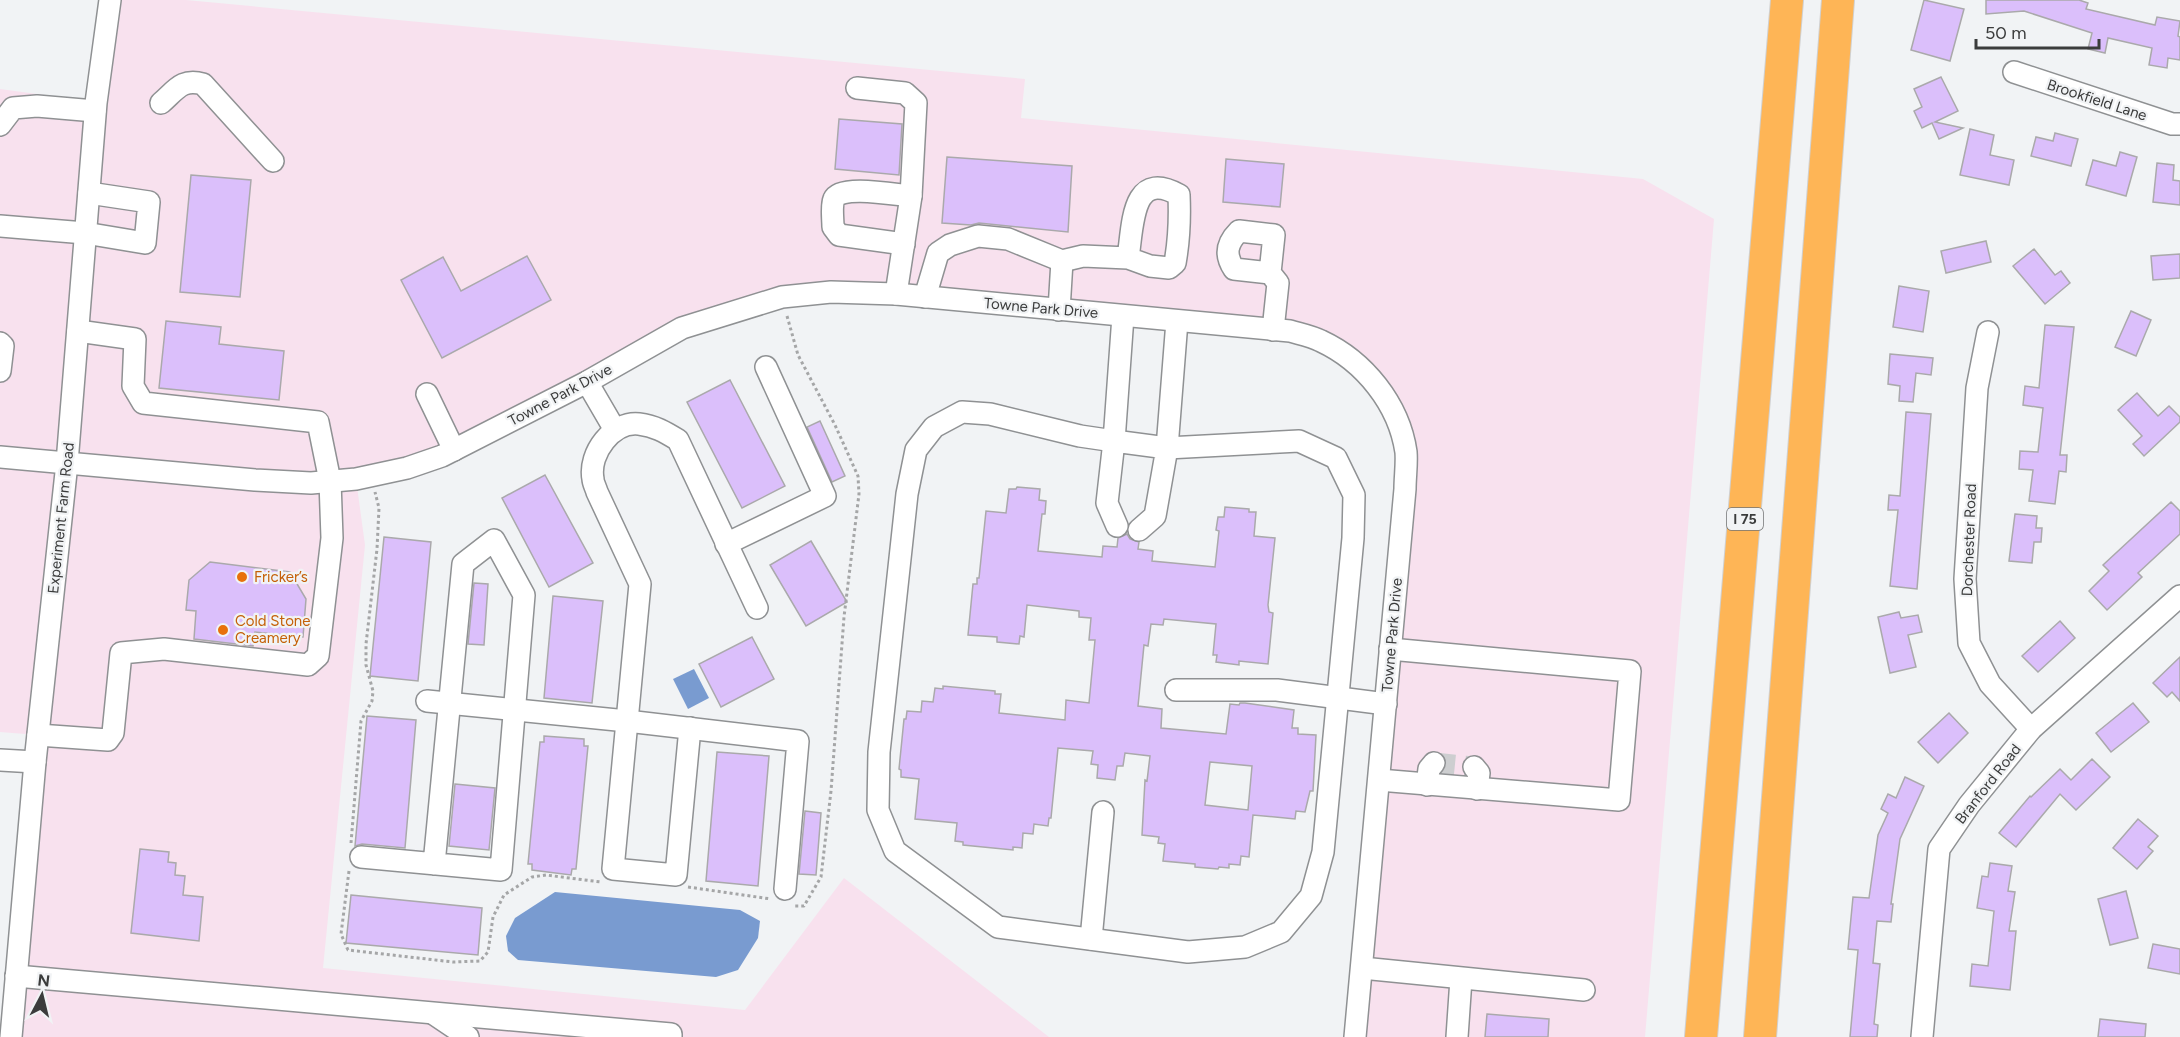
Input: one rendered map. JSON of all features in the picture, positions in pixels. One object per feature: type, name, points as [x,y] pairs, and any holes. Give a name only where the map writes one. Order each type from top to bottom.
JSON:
[{"type":"highway","name":"I 75","points":[[1701,1037],[1787,0]]},
{"type":"highway","points":[[1760,1037],[1838,0]]},
{"type":"street","name":"Experiment Farm Road","points":[[10,1037],[35,762],[67,463],[95,111],[110,0]]},
{"type":"street","name":"Brookfield Lane","points":[[2014,72],[2172,124],[2180,124]]},
{"type":"street","points":[[161,104],[183,84],[191,81],[203,84],[273,160]]},
{"type":"street","points":[[857,88],[904,93],[916,103],[911,196],[896,294]]},
{"type":"street","points":[[0,131],[0,125],[14,108],[37,106],[95,111]]},
{"type":"street","points":[[904,244],[839,235],[833,227],[834,200],[838,194],[849,190],[911,196]]},
{"type":"street","points":[[0,226],[86,233],[145,243],[149,202],[89,193]]},
{"type":"street","points":[[925,297],[938,253],[950,245],[978,236],[1008,239],[1062,261],[1083,256],[1128,258]]},
{"type":"street","points":[[1059,310],[1062,261]]},
{"type":"street","points":[[1270,273],[1278,283],[1273,330]]},
{"type":"street","name":"Towne Park Drive","points":[[0,457],[311,483],[356,478],[407,468],[454,450],[587,382],[682,328],[782,297],[831,292],[896,294],[1290,331],[1320,340],[1348,357],[1369,376],[1387,399],[1399,425],[1406,453],[1405,489],[1355,1037]]},
{"type":"street","points":[[1117,526],[1107,502],[1123,316]]},
{"type":"street","points":[[1139,530],[1155,516],[1167,448],[1177,321]]},
{"type":"street","points":[[38,735],[108,740],[113,733],[121,653],[164,649],[308,665],[318,657],[332,549],[330,481],[318,422],[143,403],[134,386],[135,339],[78,331]]},
{"type":"street","name":"Dorchester Road","points":[[1988,332],[1977,388],[1965,579],[1969,644],[1990,684],[2031,729]]},
{"type":"street","points":[[0,343],[3,346],[0,371]]},
{"type":"street","points":[[726,544],[825,496],[766,367]]},
{"type":"street","points":[[587,382],[615,430]]},
{"type":"street","points":[[427,394],[454,450]]},
{"type":"street","points":[[962,412],[990,414],[1080,436],[1114,441],[1167,448],[1299,441],[1336,458],[1354,495],[1353,538],[1323,852],[1311,896],[1281,932],[1245,947],[1188,952],[998,927],[895,851],[878,810],[879,752],[907,494],[916,450],[934,427],[962,412]]},
{"type":"street","points":[[690,728],[676,876],[613,869],[640,584],[592,477],[594,460],[603,441],[615,430],[636,424],[657,428],[678,440],[757,608]]},
{"type":"street","points":[[362,857],[434,864],[501,870],[524,594],[494,540],[463,564],[434,864]]},
{"type":"street","name":"Branford Road","points":[[1922,1037],[1939,849],[1969,805],[2031,729],[2180,596]]},
{"type":"street","points":[[1379,780],[1619,800],[1630,671],[1390,649]]},
{"type":"street","points":[[1176,690],[1277,690],[1386,704]]},
{"type":"street","points":[[427,701],[798,741],[785,889]]},
{"type":"street","points":[[0,760],[35,762]]},
{"type":"street","points":[[1427,785],[1429,770],[1434,763]]},
{"type":"street","points":[[1474,767],[1479,773],[1477,789]]},
{"type":"street","points":[[1091,939],[1103,812]]},
{"type":"street","points":[[1362,968],[1584,990]]},
{"type":"street","points":[[16,976],[671,1034],[671,1037]]},
{"type":"street","points":[[1457,1037],[1461,979]]},
{"type":"street","points":[[434,1013],[468,1037]]},
{"type":"shaded area","points":[[110,0],[186,0],[1025,79],[1021,118],[1643,179],[1714,219],[1645,1037],[1355,1037],[1405,489],[1387,399],[1320,340],[883,293],[728,312],[442,456],[356,479],[365,545],[323,968],[745,1010],[844,878],[1049,1037],[11,1037],[38,735],[0,732],[0,89],[96,102]]},
{"type":"water","points":[[694,669],[709,698],[688,709],[673,679]]},
{"type":"water","points":[[555,892],[740,910],[760,921],[758,938],[738,970],[716,977],[518,960],[508,951],[506,936],[515,918]]},
{"type":"building","points":[[1924,0],[1964,9],[1950,61],[1911,50]]},
{"type":"building","points":[[1986,0],[2079,0],[2088,3],[2086,9],[2155,25],[2157,17],[2180,21],[2178,36],[2180,37],[2180,60],[2168,58],[2167,68],[2149,65],[2152,48],[2108,38],[2105,53],[2088,49],[2092,33],[2024,11],[1986,14]]},
{"type":"building","points":[[1941,77],[1958,111],[1935,122],[1963,128],[1939,139],[1932,123],[1922,128],[1914,111],[1922,107],[1914,89]]},
{"type":"building","points":[[839,119],[902,124],[899,175],[835,169]]},
{"type":"building","points":[[1970,129],[1994,135],[1990,155],[2014,160],[2009,185],[1960,175]]},
{"type":"building","points":[[2055,133],[2078,139],[2071,166],[2031,156],[2036,137],[2053,141]]},
{"type":"building","points":[[2120,152],[2137,157],[2126,196],[2086,185],[2093,160],[2116,166]]},
{"type":"building","points":[[947,157],[1072,166],[1068,232],[979,223],[971,225],[942,223]]},
{"type":"building","points":[[1226,159],[1284,164],[1280,207],[1223,202]]},
{"type":"building","points":[[2157,163],[2174,165],[2173,180],[2180,181],[2180,205],[2153,202]]},
{"type":"building","points":[[191,175],[251,180],[240,297],[180,292]]},
{"type":"building","points":[[1986,241],[1991,262],[1946,273],[1941,251]]},
{"type":"building","points":[[2034,249],[2055,275],[2061,271],[2070,283],[2045,304],[2013,266]]},
{"type":"building","points":[[2180,254],[2180,278],[2153,280],[2151,256]]},
{"type":"building","points":[[527,256],[551,300],[442,358],[401,280],[443,257],[461,291]]},
{"type":"building","points":[[1899,286],[1929,291],[1923,332],[1893,327]]},
{"type":"building","points":[[2131,311],[2151,320],[2136,356],[2115,347]]},
{"type":"building","points":[[166,321],[221,327],[219,344],[284,351],[279,400],[159,388]]},
{"type":"building","points":[[2045,325],[2074,327],[2060,455],[2067,455],[2066,472],[2059,471],[2055,504],[2029,501],[2033,470],[2019,469],[2020,451],[2038,452],[2043,408],[2023,405],[2025,386],[2039,388]]},
{"type":"building","points":[[1890,354],[1933,358],[1931,375],[1916,373],[1913,402],[1899,401],[1900,386],[1888,384]]},
{"type":"building","points":[[730,380],[785,486],[742,508],[687,402]]},
{"type":"building","points":[[2137,393],[2158,416],[2169,406],[2180,417],[2180,422],[2144,456],[2133,444],[2142,436],[2118,410]]},
{"type":"building","points":[[1906,412],[1931,414],[1917,589],[1890,586],[1898,510],[1888,510],[1889,495],[1900,496]]},
{"type":"building","points":[[820,421],[845,476],[832,482],[807,427]]},
{"type":"building","points":[[545,475],[593,563],[549,587],[502,498]]},
{"type":"building","points":[[1017,487],[1040,489],[1039,500],[1046,501],[1045,514],[1042,514],[1038,551],[1102,557],[1103,546],[1117,547],[1118,538],[1127,534],[1130,539],[1139,542],[1138,549],[1153,551],[1152,561],[1215,567],[1219,531],[1216,530],[1218,517],[1224,517],[1225,507],[1249,509],[1249,512],[1256,512],[1254,536],[1275,538],[1268,605],[1269,612],[1273,613],[1268,664],[1239,661],[1239,665],[1216,662],[1217,655],[1213,655],[1216,624],[1164,619],[1163,625],[1151,624],[1148,646],[1144,645],[1138,706],[1162,709],[1161,728],[1226,734],[1230,704],[1245,703],[1294,710],[1292,728],[1298,728],[1298,734],[1316,735],[1313,791],[1310,791],[1305,812],[1296,811],[1295,819],[1253,815],[1249,857],[1241,856],[1240,865],[1229,864],[1229,868],[1219,867],[1218,869],[1163,861],[1165,844],[1158,843],[1159,837],[1142,835],[1145,780],[1147,781],[1150,756],[1125,753],[1123,766],[1117,766],[1115,780],[1097,778],[1098,765],[1091,764],[1093,751],[1058,748],[1051,818],[1049,818],[1048,826],[1034,824],[1033,834],[1023,833],[1022,848],[1013,847],[1013,850],[963,845],[963,842],[955,841],[957,823],[915,819],[919,779],[901,777],[899,769],[904,719],[906,719],[907,711],[921,712],[922,701],[933,702],[935,688],[943,689],[943,686],[995,691],[995,694],[1001,694],[999,713],[1065,720],[1066,700],[1089,703],[1095,640],[1089,640],[1091,618],[1079,617],[1079,611],[1027,605],[1024,637],[1020,636],[1019,644],[997,642],[997,637],[968,635],[973,584],[977,584],[977,578],[979,578],[986,511],[1006,513],[1009,489]],"holes":[[[1210,762],[1252,766],[1248,810],[1205,805]]]},
{"type":"building","points":[[2171,502],[2180,511],[2180,534],[2138,573],[2142,577],[2107,610],[2089,591],[2109,571],[2103,565]]},
{"type":"building","points":[[2015,514],[2037,516],[2036,528],[2042,528],[2041,542],[2034,542],[2032,563],[2009,561]]},
{"type":"building","points":[[384,537],[431,542],[418,681],[370,676]]},
{"type":"building","points":[[811,541],[847,602],[806,626],[770,565]]},
{"type":"building","points":[[210,562],[290,572],[306,599],[303,637],[255,632],[253,646],[194,639],[196,611],[186,610],[189,580]]},
{"type":"building","points":[[474,583],[488,584],[484,645],[468,644]]},
{"type":"building","points":[[553,596],[603,601],[592,703],[544,698]]},
{"type":"building","points":[[1899,612],[1901,618],[1918,615],[1922,632],[1908,635],[1916,667],[1890,673],[1878,617]]},
{"type":"building","points":[[2060,621],[2075,638],[2038,672],[2022,656]]},
{"type":"building","points":[[752,637],[774,679],[721,707],[699,664]]},
{"type":"building","points":[[2180,657],[2180,701],[2172,692],[2167,697],[2153,683]]},
{"type":"building","points":[[2133,703],[2149,722],[2111,752],[2096,733]]},
{"type":"building","points":[[1949,713],[1968,733],[1938,763],[1918,742]]},
{"type":"building","points":[[367,716],[416,720],[405,848],[362,844],[355,846]]},
{"type":"building","points":[[544,736],[584,739],[584,746],[588,746],[576,869],[572,869],[571,875],[532,870],[532,864],[528,864],[540,742],[544,742]]},
{"type":"building","points":[[717,752],[769,756],[758,886],[706,881]]},
{"type":"building","points":[[2092,759],[2110,777],[2076,810],[2060,794],[2016,847],[1999,833],[2030,796],[2060,769],[2071,780]]},
{"type":"building","points":[[1905,777],[1924,786],[1900,839],[1891,904],[1893,904],[1891,922],[1877,921],[1873,963],[1880,964],[1874,1024],[1878,1025],[1877,1037],[1850,1037],[1858,950],[1848,949],[1853,897],[1869,898],[1878,835],[1888,813],[1881,809],[1888,794],[1896,798]]},
{"type":"building","points":[[455,784],[495,788],[489,850],[449,846]]},
{"type":"building","points":[[805,811],[821,813],[816,875],[799,874]]},
{"type":"building","points":[[2138,819],[2158,836],[2148,847],[2153,851],[2137,869],[2113,848]]},
{"type":"building","points":[[140,849],[169,852],[168,862],[176,863],[175,875],[185,876],[183,895],[203,897],[199,941],[131,933]]},
{"type":"building","points":[[1990,863],[2012,866],[2008,891],[2015,892],[2009,931],[2016,931],[2010,990],[1970,986],[1972,964],[1988,966],[1994,911],[1977,908],[1982,876],[1988,877]]},
{"type":"building","points":[[2126,891],[2138,938],[2110,945],[2098,899]]},
{"type":"building","points":[[351,895],[482,908],[478,955],[346,943]]},
{"type":"building","points":[[2153,944],[2180,949],[2180,974],[2148,968]]},
{"type":"building","points":[[1487,1014],[1549,1019],[1548,1037],[1485,1037]]},
{"type":"building","points":[[2100,1019],[2146,1024],[2145,1037],[2098,1037]]},
{"type":"tunnel","points":[[1434,763],[1474,767]]},
{"type":"place","name":"Fricker’s","points":[[242,577]]},
{"type":"place","name":"Cold Stone Creamery","points":[[223,630]]}]
